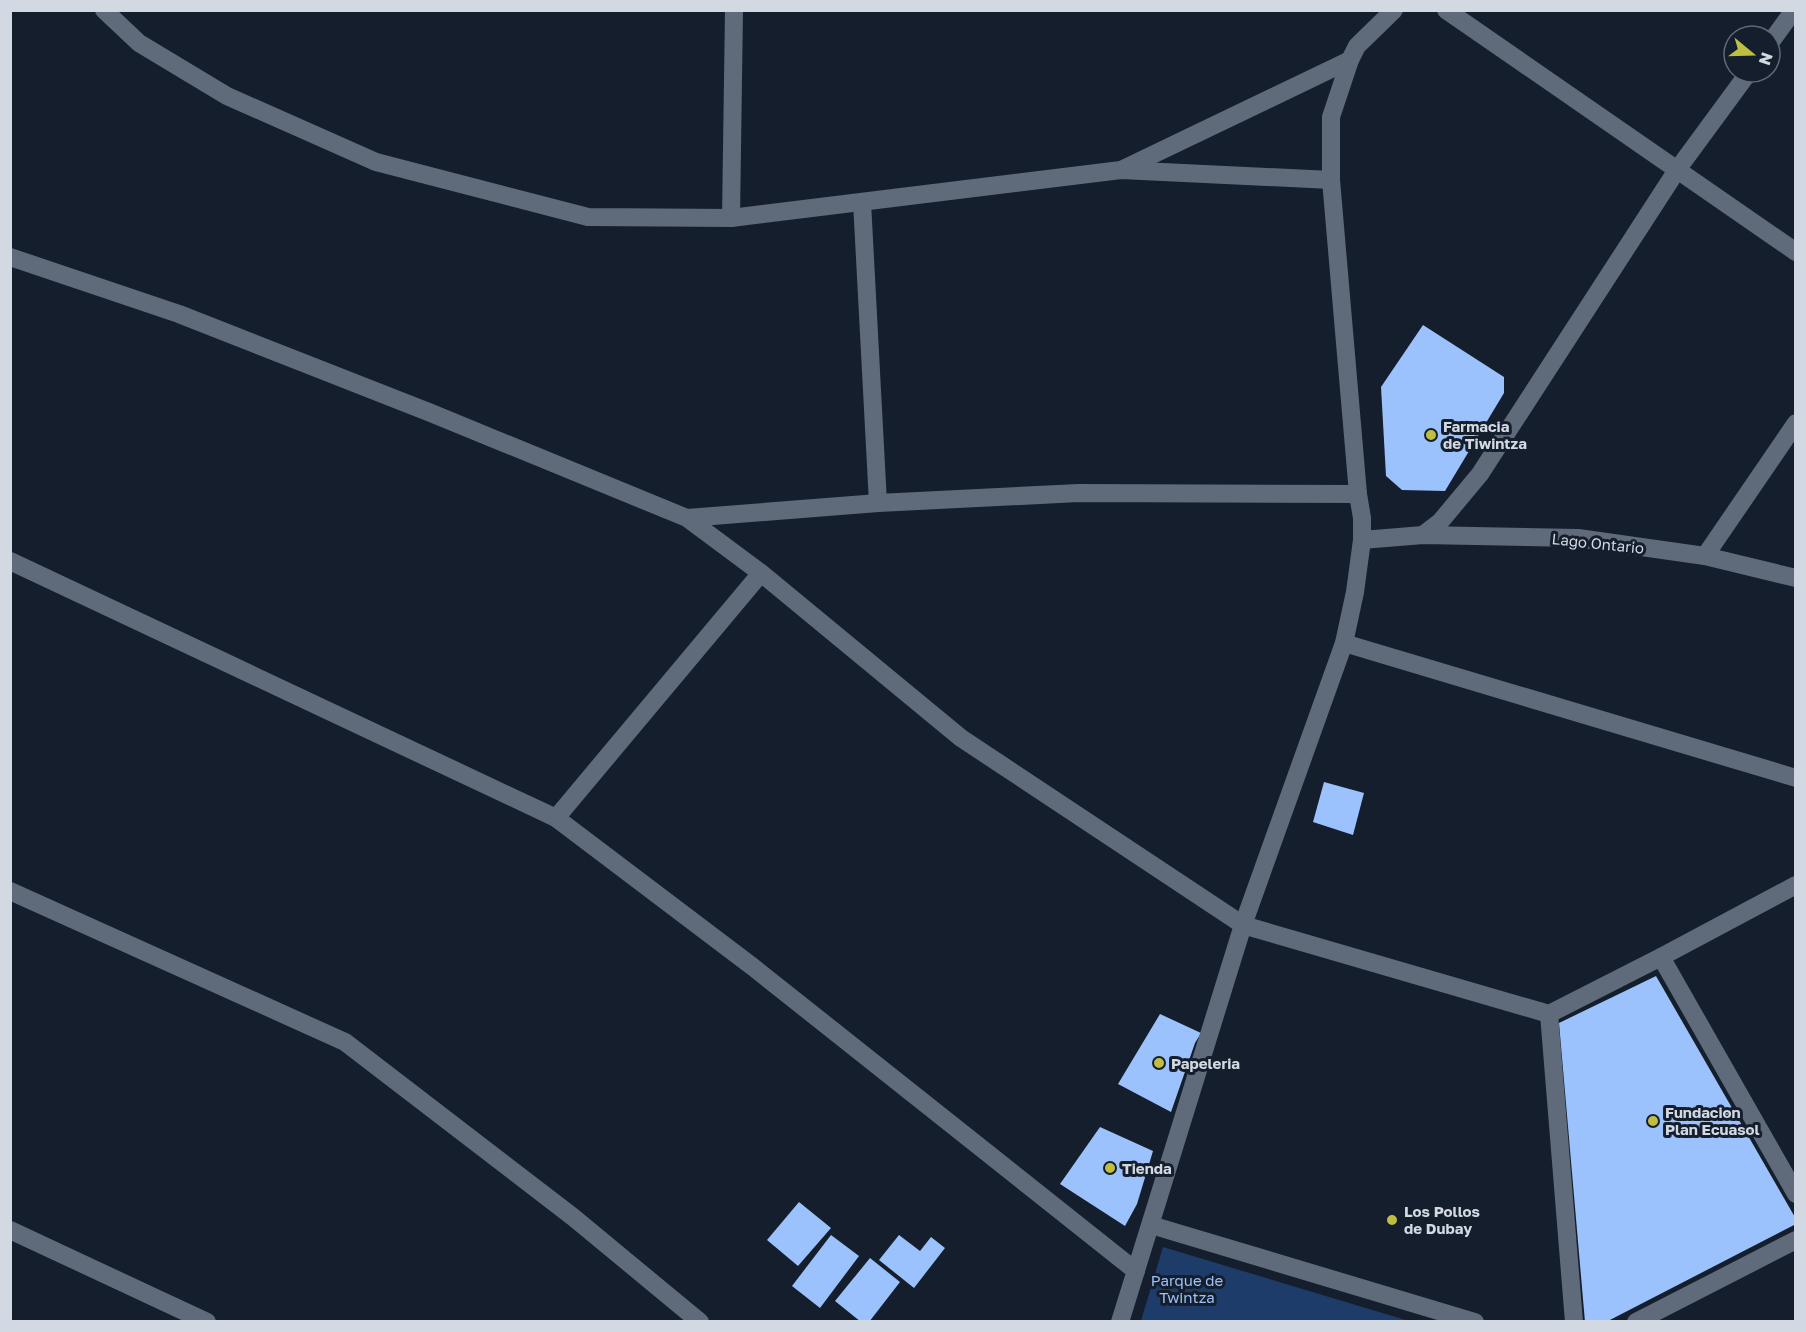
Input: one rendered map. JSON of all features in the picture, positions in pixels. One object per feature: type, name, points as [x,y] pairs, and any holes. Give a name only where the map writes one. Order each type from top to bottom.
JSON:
[{"type":"street","points":[[104,10],[139,43],[227,96],[376,162],[588,217],[731,218],[1121,170],[1331,180]]},
{"type":"street","points":[[731,218],[734,10]]},
{"type":"street","points":[[1120,1322],[1243,926],[1344,643],[1355,592],[1362,540],[1362,518],[1331,180],[1331,117],[1357,46],[1394,10]]},
{"type":"street","points":[[1446,10],[1796,252]]},
{"type":"street","points":[[1782,26],[1794,10]]},
{"type":"street","points":[[1121,170],[1350,60]]},
{"type":"street","points":[[1423,535],[1440,522],[1480,474],[1677,170],[1740,84]]},
{"type":"street","points":[[862,202],[878,503]]},
{"type":"street","points":[[10,257],[179,314],[431,413],[687,518],[761,573],[961,738],[1243,926],[1549,1014],[1796,885]]},
{"type":"street","points":[[1705,556],[1796,423]]},
{"type":"street","points":[[687,518],[878,503],[1079,493],[1358,494]]},
{"type":"street","name":"Lago Ontario","points":[[1362,540],[1423,535],[1578,537],[1705,556],[1796,578]]},
{"type":"street","points":[[10,561],[556,818],[753,967],[1136,1271]]},
{"type":"street","points":[[556,818],[761,573]]},
{"type":"street","points":[[1344,643],[1796,778]]},
{"type":"street","points":[[10,891],[345,1042],[573,1217],[700,1322]]},
{"type":"street","points":[[1661,957],[1796,1194]]},
{"type":"street","points":[[1549,1014],[1574,1322]]},
{"type":"street","points":[[1151,1225],[1475,1322]]},
{"type":"street","points":[[10,1230],[204,1321]]},
{"type":"street","points":[[1636,1322],[1796,1240]]},
{"type":"green space","name":"Parque de Twintza","points":[[1163,1247],[1409,1321],[1141,1321]]},
{"type":"building","name":"Farmacia de Tiwintza","points":[[1423,325],[1504,377],[1504,393],[1445,491],[1402,490],[1386,476],[1381,387]]},
{"type":"building","points":[[1324,782],[1364,793],[1353,835],[1313,822]]},
{"type":"building","name":"Fundacion Plan Ecuasol","points":[[1656,976],[1796,1219],[1796,1224],[1606,1322],[1585,1322],[1559,1023]]},
{"type":"building","name":"Papeleria","points":[[1160,1014],[1201,1033],[1195,1043],[1171,1112],[1118,1084]]},
{"type":"building","name":"Tienda","points":[[1100,1127],[1153,1151],[1137,1204],[1125,1226],[1060,1184]]},
{"type":"building","points":[[799,1202],[831,1228],[798,1266],[767,1240]]},
{"type":"building","points":[[831,1235],[859,1256],[820,1308],[792,1286]]},
{"type":"building","points":[[899,1235],[920,1251],[931,1237],[945,1248],[914,1288],[879,1260]]},
{"type":"building","points":[[870,1258],[900,1282],[869,1322],[861,1322],[835,1301]]},
{"type":"place","name":"Farmacia de Tiwintza","points":[[1431,435]]},
{"type":"place","name":"Papeleria","points":[[1159,1063]]},
{"type":"place","name":"Fundacion Plan Ecuasol","points":[[1653,1121]]},
{"type":"place","name":"Tienda","points":[[1110,1168]]},
{"type":"place","name":"Los Pollos de Dubay","points":[[1392,1220]]}]
